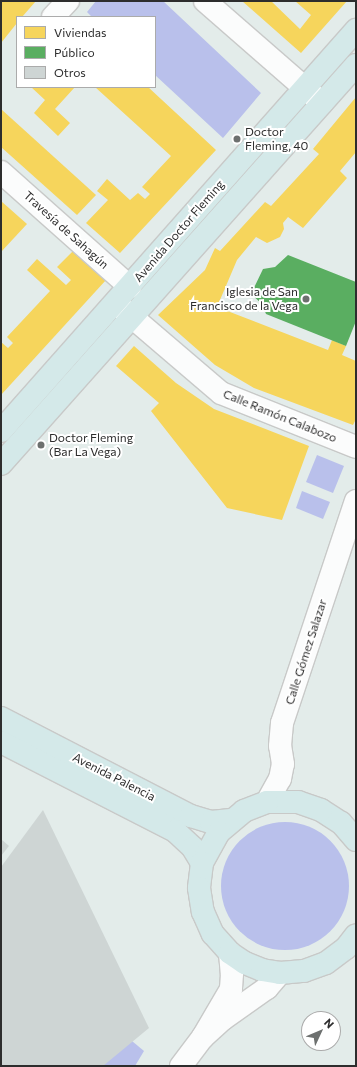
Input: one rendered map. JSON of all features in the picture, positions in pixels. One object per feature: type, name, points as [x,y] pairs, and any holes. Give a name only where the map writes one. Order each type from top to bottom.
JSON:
[{"type":"main road","name":"Avenida Doctor Fleming","points":[[1,431],[356,30]]},
{"type":"main road","name":"Avenida Doctor Fleming","points":[[1,464],[133,318],[356,65]]},
{"type":"main road","name":"Avenida Palencia","points":[[1,718],[191,816],[211,822],[231,820]]},
{"type":"main road","name":"Avenida Palencia","points":[[1,742],[175,831],[193,848],[202,863]]},
{"type":"main road","points":[[352,944],[326,963],[304,971],[280,973],[245,963],[230,953],[213,934],[203,912],[199,888],[202,863],[216,837],[231,820],[267,802],[298,802],[321,810],[342,823],[356,840]]},
{"type":"street","points":[[54,16],[68,1]]},
{"type":"street","points":[[205,1],[322,103]]},
{"type":"street","name":"Travesía de Sahagún","points":[[1,172],[123,295]]},
{"type":"street","name":"Calle Ramón Calabozo","points":[[123,295],[133,318],[221,393],[356,447]]},
{"type":"street","name":"Calle Gómez Salazar","points":[[267,802],[280,779],[283,764],[280,746],[282,723],[356,501]]},
{"type":"street","points":[[181,1066],[203,1037],[231,989],[232,974],[230,953]]},
{"type":"street","points":[[203,1037],[223,1019],[267,988],[280,973]]},
{"type":"shaded area","points":[[96,1],[163,1],[261,93],[223,138],[156,76],[156,16],[91,16],[87,12]]},
{"type":"shaded area","points":[[317,455],[344,466],[333,493],[306,482]]},
{"type":"shaded area","points":[[302,491],[330,502],[323,519],[296,508]]},
{"type":"shaded area","points":[[291,822],[315,829],[326,836],[335,845],[344,861],[348,873],[348,899],[342,916],[335,927],[326,936],[315,943],[298,949],[279,950],[255,943],[244,936],[235,927],[228,916],[222,899],[221,880],[228,856],[235,845],[244,836],[255,829],[272,823]]},
{"type":"shaded area","points":[[120,1031],[144,1051],[135,1066],[78,1066]]},
{"type":"building: Viviendas","points":[[1,1],[36,1],[23,16],[16,16],[16,24],[1,43]]},
{"type":"building: Viviendas","points":[[242,1],[271,1],[300,29],[311,15],[295,1],[347,1],[301,53]]},
{"type":"building: Viviendas","points":[[32,88],[74,88],[55,109],[70,123],[58,136],[34,113],[45,100]]},
{"type":"building: Viviendas","points":[[96,88],[149,88],[216,150],[120,253],[86,223],[108,200],[97,191],[107,179],[130,200],[138,193],[145,199],[150,194],[142,187],[171,156]]},
{"type":"building: Viviendas","points":[[356,97],[356,152],[340,171],[347,178],[303,228],[288,217],[283,223],[284,229],[280,237],[267,243],[256,237],[237,260],[217,307],[328,350],[332,340],[346,346],[342,355],[356,361],[356,419],[353,425],[254,388],[215,365],[158,315],[205,270],[215,248],[220,251],[265,202],[271,206],[319,154],[313,149]]},
{"type":"building: Viviendas","points":[[1,109],[96,195],[77,215],[1,147]]},
{"type":"building: Viviendas","points":[[1,201],[27,224],[1,252]]},
{"type":"building: Viviendas","points":[[74,250],[106,280],[1,395],[1,342],[8,348],[13,343],[7,337],[50,291],[27,270],[37,259],[66,285],[71,280],[57,267]]},
{"type":"building: Viviendas","points":[[134,346],[176,383],[214,409],[309,446],[282,520],[227,508],[151,411],[159,403],[116,366]]},
{"type":"building: Público","name":"Iglesia de San Francisco de la Vega","points":[[288,255],[356,282],[356,321],[346,346],[266,314],[262,304],[251,294],[263,269],[275,267]]},
{"type":"building: Otros","points":[[43,810],[149,1028],[103,1066],[1,1066],[1,867]]},
{"type":"building: Otros","points":[[1,839],[9,846],[1,856]]},
{"type":"place","name":"Doctor Fleming, 40","points":[[237,139]]},
{"type":"place","name":"Iglesia de San Francisco de la Vega","points":[[306,299]]},
{"type":"place","name":"Doctor Fleming (Bar La Vega)","points":[[41,445]]}]
